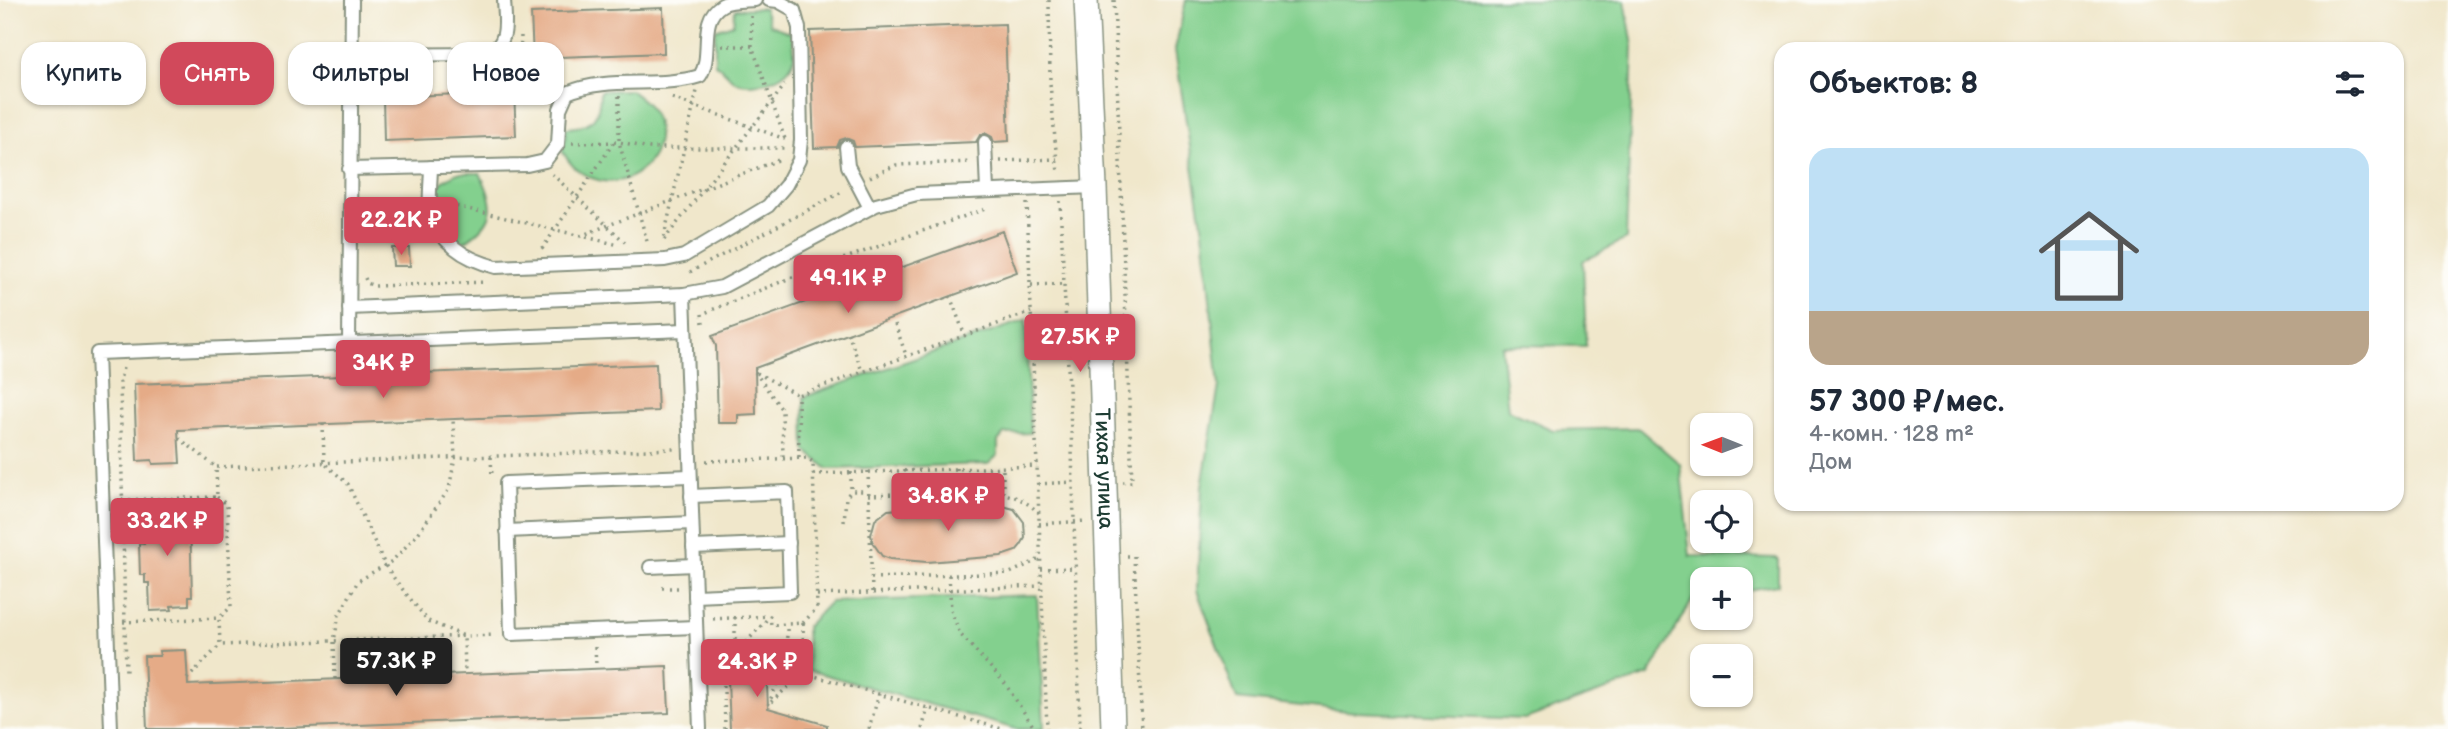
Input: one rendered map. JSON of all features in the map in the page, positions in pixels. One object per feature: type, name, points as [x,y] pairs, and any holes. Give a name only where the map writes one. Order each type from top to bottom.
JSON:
[{"type":"street","name":"Тихая улица","points":[[1086,0],[1113,729]]},
{"type":"lane","points":[[352,0],[352,42]]},
{"type":"lane","points":[[433,54],[487,54],[495,51],[506,35],[504,0]]},
{"type":"lane","points":[[349,169],[527,165],[545,161],[558,144],[560,109],[567,93],[585,85],[673,81],[701,76],[708,56],[706,33],[712,15],[723,4],[753,0]]},
{"type":"lane","points":[[431,167],[430,200],[435,228],[440,236],[462,254],[482,263],[496,267],[656,261],[684,256],[768,206],[786,185],[799,160],[799,28],[794,10],[778,1],[769,0]]},
{"type":"lane","points":[[349,342],[351,105]]},
{"type":"lane","points":[[985,142],[987,191]]},
{"type":"lane","points":[[846,147],[848,166],[870,208]]},
{"type":"lane","points":[[349,308],[684,293],[722,287],[870,208],[896,198],[916,194],[1095,187]]},
{"type":"lane","points":[[684,293],[700,729]]},
{"type":"lane","points":[[111,729],[97,353],[685,330]]},
{"type":"lane","points":[[690,475],[506,483],[507,531],[512,634],[696,627]]},
{"type":"lane","points":[[691,496],[787,492],[790,592],[695,596]]},
{"type":"lane","points":[[507,531],[692,523]]},
{"type":"lane","points":[[693,547],[789,543]]},
{"type":"lane","points":[[650,567],[694,565]]},
{"type":"path","points":[[558,144],[616,142],[650,148],[788,148],[752,46],[753,0]]},
{"type":"path","points":[[1049,0],[1050,83],[1060,204],[1073,482],[1080,729]]},
{"type":"path","points":[[1114,0],[1132,482],[1120,482]]},
{"type":"path","points":[[707,47],[752,46]]},
{"type":"path","points":[[664,240],[799,66]]},
{"type":"path","points":[[656,261],[664,240],[701,76]]},
{"type":"path","points":[[641,82],[653,91],[785,139]]},
{"type":"path","points":[[619,83],[616,142],[656,261]]},
{"type":"path","points":[[531,265],[616,142]]},
{"type":"path","points":[[580,236],[799,152]]},
{"type":"path","points":[[681,274],[693,271],[883,170],[896,166],[1057,159]]},
{"type":"path","points":[[430,200],[631,248],[540,162]]},
{"type":"path","points":[[1026,190],[1047,729]]},
{"type":"path","points":[[1049,204],[1060,204]]},
{"type":"path","points":[[1015,206],[1038,205]]},
{"type":"path","points":[[703,327],[702,314],[800,274],[991,207]]},
{"type":"path","points":[[364,276],[367,283],[375,286],[499,281]]},
{"type":"path","points":[[1030,285],[1064,284]]},
{"type":"path","points":[[950,296],[965,335]]},
{"type":"path","points":[[783,459],[782,410],[755,372],[798,395],[1031,312]]},
{"type":"path","points":[[1031,322],[1066,321]]},
{"type":"path","points":[[895,324],[907,356]]},
{"type":"path","points":[[849,334],[862,372]]},
{"type":"path","points":[[127,363],[121,369],[120,380],[127,676]]},
{"type":"path","points":[[798,395],[800,458]]},
{"type":"path","points":[[335,679],[334,641],[339,614],[358,581],[392,561],[417,535],[449,489],[455,458],[453,419]]},
{"type":"path","points":[[323,424],[324,463],[348,484],[385,565],[428,621],[464,636]]},
{"type":"path","points":[[179,438],[216,467],[689,449]]},
{"type":"path","points":[[706,448],[706,461],[807,458],[813,462],[817,608],[803,623],[771,625],[770,615]]},
{"type":"path","points":[[491,456],[492,484]]},
{"type":"path","points":[[813,474],[1037,466]]},
{"type":"path","points":[[216,467],[217,497]]},
{"type":"path","points":[[1003,467],[1003,493]]},
{"type":"path","points":[[956,468],[956,492]]},
{"type":"path","points":[[905,470],[905,494]]},
{"type":"path","points":[[868,471],[872,593]]},
{"type":"path","points":[[844,522],[846,497],[852,491],[851,472]]},
{"type":"path","points":[[1038,484],[1073,482]]},
{"type":"path","points":[[852,491],[905,494],[1003,493],[1010,494],[1039,513]]},
{"type":"path","points":[[102,501],[217,497],[227,505],[231,607],[219,618],[107,623]]},
{"type":"path","points":[[1039,524],[1085,521]]},
{"type":"path","points":[[1122,556],[1134,556],[1142,729]]},
{"type":"path","points":[[871,578],[1010,573],[1040,559]]},
{"type":"path","points":[[1041,569],[1075,568]]},
{"type":"path","points":[[949,575],[951,610],[960,634],[1004,682],[1035,729]]},
{"type":"path","points":[[817,595],[1041,586]]},
{"type":"path","points":[[711,628],[711,618],[770,615]]},
{"type":"path","points":[[712,650],[740,649],[770,615]]},
{"type":"path","points":[[735,617],[735,649]]},
{"type":"path","points":[[219,618],[220,645]]},
{"type":"path","points":[[787,624],[788,643],[777,686],[768,705],[804,673],[803,623]]},
{"type":"path","points":[[187,679],[220,645],[512,634]]},
{"type":"path","points":[[464,636],[465,674]]},
{"type":"path","points":[[595,645],[596,665]]},
{"type":"path","points":[[723,650],[725,729]]},
{"type":"path","points":[[804,673],[982,726],[1002,729]]},
{"type":"path","points":[[869,729],[879,694]]},
{"type":"path","points":[[922,729],[928,708]]},
{"type":"green space","points":[[1186,0],[1625,0],[1633,46],[1626,239],[1583,261],[1586,346],[1501,345],[1508,410],[1553,430],[1638,428],[1680,464],[1690,556],[1778,558],[1778,585],[1753,589],[1753,567],[1690,567],[1690,604],[1649,675],[1525,719],[1356,712],[1237,699],[1197,590],[1202,486],[1219,386],[1203,231],[1175,50]]},
{"type":"green space","points":[[764,8],[770,25],[792,33],[793,61],[784,73],[768,81],[750,84],[735,81],[715,64],[715,30],[733,24],[735,9]]},
{"type":"green space","points":[[630,90],[647,104],[656,121],[658,139],[653,155],[643,168],[629,178],[612,182],[594,179],[575,168],[562,151],[566,128],[589,123],[593,119],[598,108],[600,91]]},
{"type":"green space","points":[[457,173],[480,173],[491,205],[490,214],[481,229],[461,244],[442,231],[435,209],[439,186]]},
{"type":"green space","points":[[1026,320],[1030,433],[1004,434],[998,441],[998,455],[988,464],[828,469],[805,450],[804,397]]},
{"type":"green space","points":[[1037,595],[1044,729],[1016,729],[808,670],[806,627],[830,602]]},
{"type":"building","points":[[663,8],[664,53],[564,57],[564,42],[532,42],[531,13]]},
{"type":"building","points":[[1005,24],[1009,141],[994,142],[992,137],[985,133],[980,135],[976,142],[855,147],[853,141],[846,138],[840,140],[837,147],[814,148],[810,31]]},
{"type":"building","points":[[433,95],[447,95],[447,105],[515,105],[516,136],[384,141],[383,105],[433,105]]},
{"type":"building","points":[[1002,231],[1017,272],[755,368],[756,414],[738,415],[738,423],[718,423],[716,346],[712,336]]},
{"type":"building","points":[[392,248],[409,248],[410,266],[393,266]]},
{"type":"building","points":[[656,364],[658,411],[178,430],[180,463],[153,464],[152,460],[137,461],[134,384]]},
{"type":"building","points":[[964,504],[999,505],[1014,509],[1024,522],[1025,538],[1021,545],[1016,551],[1001,556],[927,562],[890,559],[882,556],[873,543],[871,535],[875,520],[888,510]]},
{"type":"building","points":[[163,507],[163,510],[185,510],[186,519],[190,519],[192,596],[189,596],[189,605],[171,606],[172,610],[150,611],[149,583],[145,583],[145,575],[140,575],[139,544],[144,544],[143,535],[147,535],[146,508]]},
{"type":"building","points":[[186,650],[188,685],[667,666],[669,713],[256,729],[147,729],[144,656],[160,656],[159,651]]},
{"type":"building","points":[[747,654],[748,662],[766,661],[768,708],[827,725],[827,729],[730,729],[727,655]]}]
